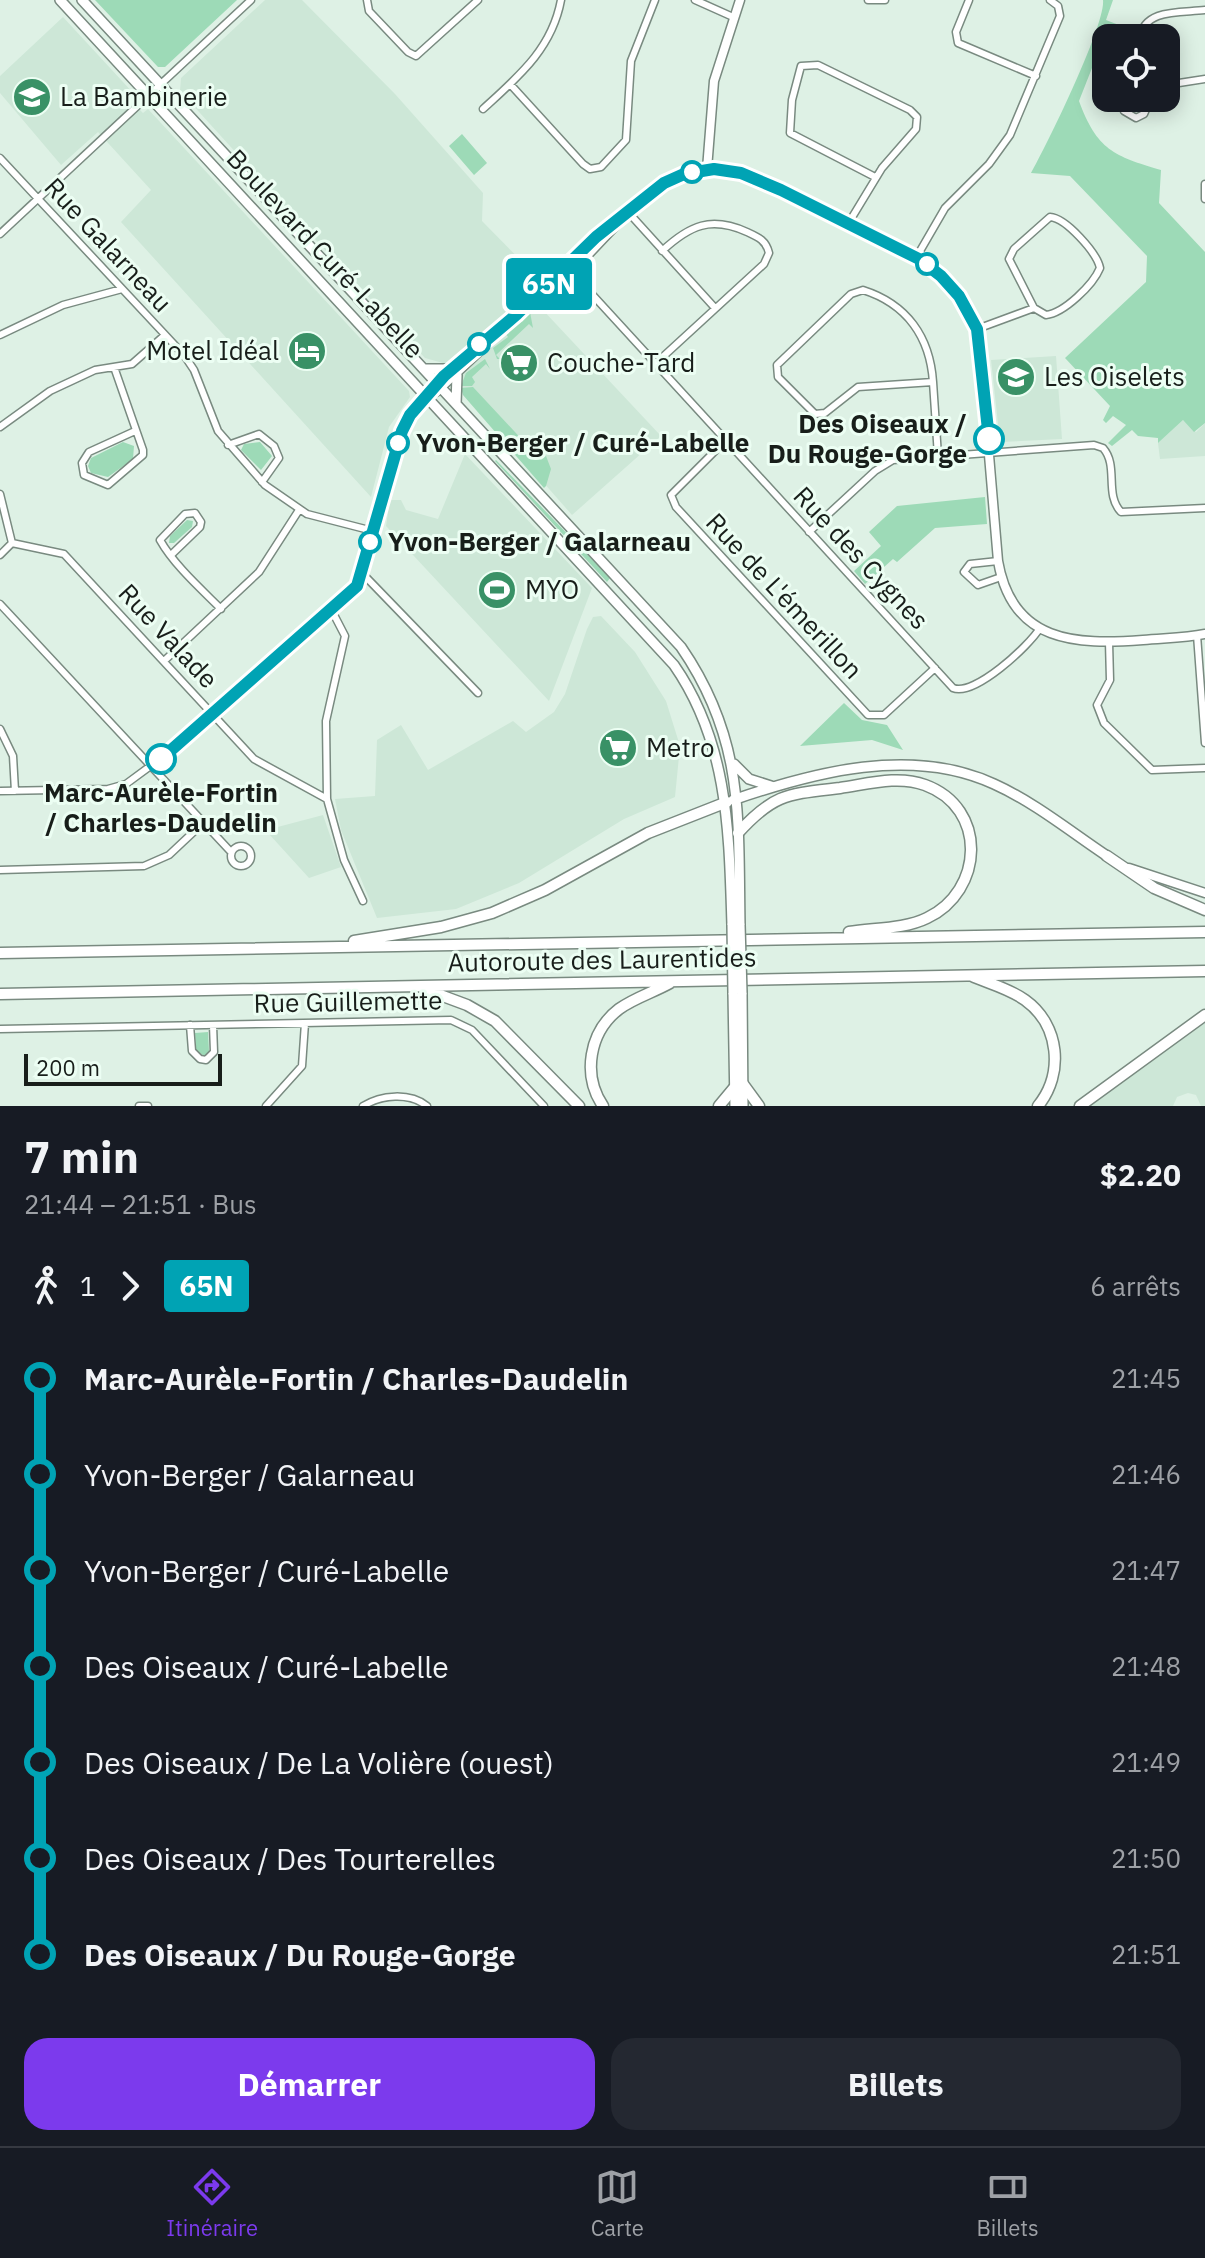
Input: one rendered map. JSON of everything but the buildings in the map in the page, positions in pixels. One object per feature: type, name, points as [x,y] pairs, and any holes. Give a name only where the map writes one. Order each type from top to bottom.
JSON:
[{"type":"highway","points":[[738,833],[757,811],[781,798],[895,780],[916,782],[936,790],[963,818],[972,843],[971,864],[963,886],[944,908],[916,923],[801,938]]},
{"type":"highway","points":[[312,947],[441,927],[492,913],[545,890],[648,833],[732,800]]},
{"type":"highway","points":[[1107,856],[1154,888],[1205,910]]},
{"type":"highway","name":"Autoroute des Laurentides","points":[[0,953],[1205,932]]},
{"type":"highway","name":"Autoroute des Laurentides","points":[[0,994],[1205,971]]},
{"type":"highway","points":[[968,975],[1019,996],[1034,1008],[1047,1025],[1054,1046],[1055,1069],[1049,1089],[1038,1106]]},
{"type":"highway","points":[[603,1106],[591,1074],[597,1035],[621,1008],[675,981]]},
{"type":"highway","points":[[415,986],[467,1005],[495,1021],[579,1106]]},
{"type":"highway","points":[[1080,1106],[1205,1015]]},
{"type":"highway","points":[[719,1106],[739,1086],[759,1106]]},
{"type":"main road","name":"Boulevard Curé-Labelle","points":[[60,0],[669,659],[704,721],[732,800],[738,833],[736,925]]},
{"type":"main road","name":"Boulevard Curé-Labelle","points":[[82,0],[677,642],[712,699],[733,763],[739,1086],[743,1106]]},
{"type":"main road","points":[[424,369],[455,372],[456,404]]},
{"type":"main road","points":[[733,763],[749,779],[771,786]]},
{"type":"main road","points":[[732,800],[771,786],[847,770],[915,766],[950,769],[1005,789],[1107,856]]},
{"type":"main road","name":"Boulevard Curé-Labelle","points":[[735,1106],[739,1086]]},
{"type":"street","points":[[0,234],[251,0]]},
{"type":"street","points":[[367,0],[369,11],[408,52],[416,56],[478,0]]},
{"type":"street","points":[[483,109],[510,84],[547,41],[561,0]]},
{"type":"street","points":[[510,84],[583,164],[590,169],[601,167],[626,140],[631,61],[655,0]]},
{"type":"street","points":[[695,0],[733,17]]},
{"type":"street","points":[[707,169],[714,81],[740,0]]},
{"type":"street","points":[[868,0],[885,0]]},
{"type":"street","points":[[969,0],[956,32],[958,43],[1036,76]]},
{"type":"street","points":[[916,258],[945,208],[1006,141],[1060,16],[1058,6],[1050,0]]},
{"type":"street","points":[[1143,24],[1150,18],[1205,10]]},
{"type":"street","points":[[848,224],[875,177],[916,129],[915,114],[818,65],[801,66],[792,100],[790,133],[875,177]]},
{"type":"street","points":[[1180,83],[1205,79]]},
{"type":"street","points":[[1125,112],[1138,118],[1145,112]]},
{"type":"street","name":"Rue Galarneau","points":[[0,158],[191,363],[213,420],[228,445],[262,482],[299,510],[328,521],[373,531]]},
{"type":"street","points":[[0,791],[115,788],[150,767],[353,591],[362,573],[403,428],[428,397],[583,249],[628,212],[664,183],[707,169],[754,178],[916,258],[952,287],[977,329],[983,363],[998,561],[1001,577],[1018,609],[1040,628],[1079,643],[1201,634],[1205,743]]},
{"type":"street","points":[[1205,184],[1205,199]]},
{"type":"street","points":[[628,212],[715,308]]},
{"type":"street","points":[[1054,217],[1097,258],[1100,271],[1056,313],[1041,314],[1034,308],[1011,267],[1009,256],[1044,222],[1054,217]]},
{"type":"street","points":[[655,364],[766,262],[769,253],[766,244],[730,225],[710,222],[684,232],[662,251]]},
{"type":"street","name":"Rue des Cygnes","points":[[567,267],[953,688],[966,690],[1013,659],[1040,628]]},
{"type":"street","points":[[0,335],[63,305],[122,289]]},
{"type":"street","points":[[933,382],[860,387],[819,415],[809,410],[780,378],[776,369],[781,359],[851,294],[863,290],[894,305],[914,323],[928,350],[933,382],[938,456]]},
{"type":"street","points":[[977,329],[1034,308]]},
{"type":"street","points":[[0,427],[50,391],[95,370],[136,362],[165,335]]},
{"type":"street","points":[[114,367],[143,453],[138,463],[108,485],[84,475],[82,463],[87,454],[135,431]]},
{"type":"street","points":[[228,445],[259,434],[274,446],[279,458],[262,482]]},
{"type":"street","name":"Rue de L'émerillon","points":[[726,440],[675,488],[671,500],[771,611],[872,717],[886,713],[935,668]]},
{"type":"street","points":[[809,532],[882,465],[899,459],[1099,446],[1110,458],[1113,499],[1122,512],[1205,508]]},
{"type":"street","points":[[0,494],[12,543],[0,555]]},
{"type":"street","points":[[164,661],[266,563],[299,510]]},
{"type":"street","points":[[171,555],[201,526],[195,513],[185,514],[161,536],[161,543],[171,555],[221,609]]},
{"type":"street","name":"Rue Valade","points":[[12,543],[64,554],[261,766],[327,799]]},
{"type":"street","points":[[998,561],[968,565],[964,572],[978,585],[1001,577]]},
{"type":"street","points":[[362,573],[478,693]]},
{"type":"street","points":[[0,604],[231,852]]},
{"type":"street","points":[[331,609],[345,636],[326,726],[327,799],[341,851],[363,901]]},
{"type":"street","points":[[1109,642],[1110,680],[1097,709],[1102,719],[1152,770],[1205,768]]},
{"type":"street","points":[[0,729],[13,756],[15,791]]},
{"type":"street","points":[[0,870],[141,867],[169,855],[202,824]]},
{"type":"street","points":[[1107,856],[1159,880],[1205,893]]},
{"type":"street","name":"Rue Guillemette","points":[[0,1029],[458,1021],[472,1030],[544,1106]]},
{"type":"street","points":[[266,1106],[302,1066],[305,1023]]},
{"type":"street","points":[[190,1025],[192,1051],[206,1060],[214,1052],[213,1025]]},
{"type":"street","points":[[363,1106],[387,1097],[418,1100],[427,1106]]},
{"type":"street","points":[[139,1106],[148,1106]]},
{"type":"shaded area","points":[[265,0],[302,0],[395,94],[483,193],[482,221],[540,280],[526,292],[661,436],[572,515],[462,390],[463,380],[443,363],[425,358],[266,186],[267,180],[249,167],[180,91],[181,78]]},
{"type":"shaded area","points":[[63,17],[135,95],[131,101],[143,113],[148,109],[409,391],[410,397],[389,427],[371,497],[121,222],[151,190],[98,132],[61,165],[0,93],[0,76]]},
{"type":"shaded area","points":[[1056,356],[1062,439],[1000,442],[991,360]]},
{"type":"shaded area","points":[[1183,420],[1196,432],[1205,423],[1205,456],[1160,459],[1158,443]]},
{"type":"shaded area","points":[[465,454],[592,588],[549,701],[386,526],[390,500],[401,500],[406,510],[438,519]]},
{"type":"shaded area","points":[[601,616],[635,652],[666,701],[680,746],[675,797],[624,819],[519,883],[456,909],[377,918],[341,830],[335,799],[375,796],[377,740],[401,725],[428,770],[513,721],[526,732],[554,712],[565,694],[587,629],[593,617]]},
{"type":"shaded area","points":[[323,815],[341,867],[309,878],[269,834],[274,828]]},
{"type":"shaded area","points":[[1205,1020],[1205,1106],[1201,1106],[1196,1095],[1188,1093],[1177,1097],[1173,1106],[1087,1106]]},
{"type":"green space","points":[[95,0],[237,0],[165,67],[158,67]]},
{"type":"green space","points":[[1103,0],[1113,0],[1106,20],[1116,24],[1098,24]]},
{"type":"green space","points":[[1092,41],[1092,68],[1079,101],[1093,130],[1100,141],[1119,155],[1161,170],[1159,203],[1205,252],[1205,423],[1194,432],[1183,420],[1158,443],[1158,438],[1138,436],[1132,430],[1112,446],[1108,443],[1126,425],[1113,416],[1106,423],[1103,420],[1110,406],[1065,358],[1146,282],[1147,256],[1070,176],[1031,173]]},
{"type":"green space","points":[[462,134],[487,163],[474,175],[449,146]]},
{"type":"green space","points":[[530,312],[533,328],[529,324],[496,355],[500,359],[497,359],[493,348],[508,337],[506,334]]},
{"type":"green space","points":[[485,359],[490,369],[486,364],[472,377],[475,382],[472,386],[461,386],[466,373]]},
{"type":"green space","points":[[473,387],[541,460],[546,456],[551,469],[544,488],[463,395],[461,388]]},
{"type":"green space","points":[[123,442],[134,446],[133,459],[108,477],[91,473],[88,466],[91,458]]},
{"type":"green space","points":[[260,442],[272,456],[261,470],[241,450],[244,444]]},
{"type":"green space","points":[[495,461],[610,578],[607,582]]},
{"type":"green space","points":[[985,497],[987,524],[935,528],[897,562],[893,559],[865,584],[854,571],[881,546],[869,532],[897,506]]},
{"type":"green space","points":[[187,520],[193,521],[192,527],[174,543],[169,543],[170,536]]},
{"type":"green space","points":[[844,703],[862,720],[887,725],[903,750],[872,740],[800,746]]},
{"type":"green space","points":[[208,1032],[209,1051],[204,1056],[196,1050],[195,1033]]},
{"type":"bus line","name":"65N","points":[[161,759],[357,586],[402,431],[408,417],[444,376],[516,315],[596,237],[647,194],[675,178],[707,169],[741,173],[919,259],[937,272],[959,296],[977,329],[989,439]]},
{"type":"place","name":"La Bambinerie","points":[[32,97]]},
{"type":"place","name":"Motel Idéal","points":[[307,351]]},
{"type":"place","name":"Couche-Tard","points":[[519,363]]},
{"type":"place","name":"Les Oiselets","points":[[1016,377]]},
{"type":"place","name":"Des Oiseaux / Du Rouge-Gorge","points":[[989,439]]},
{"type":"place","name":"Yvon-Berger / Curé-Labelle","points":[[398,443]]},
{"type":"place","name":"Yvon-Berger / Galarneau","points":[[370,542]]},
{"type":"place","name":"MYO","points":[[497,590]]},
{"type":"place","name":"Metro","points":[[618,748]]},
{"type":"place","name":"Marc-Aurèle-Fortin / Charles-Daudelin","points":[[161,759]]}]
